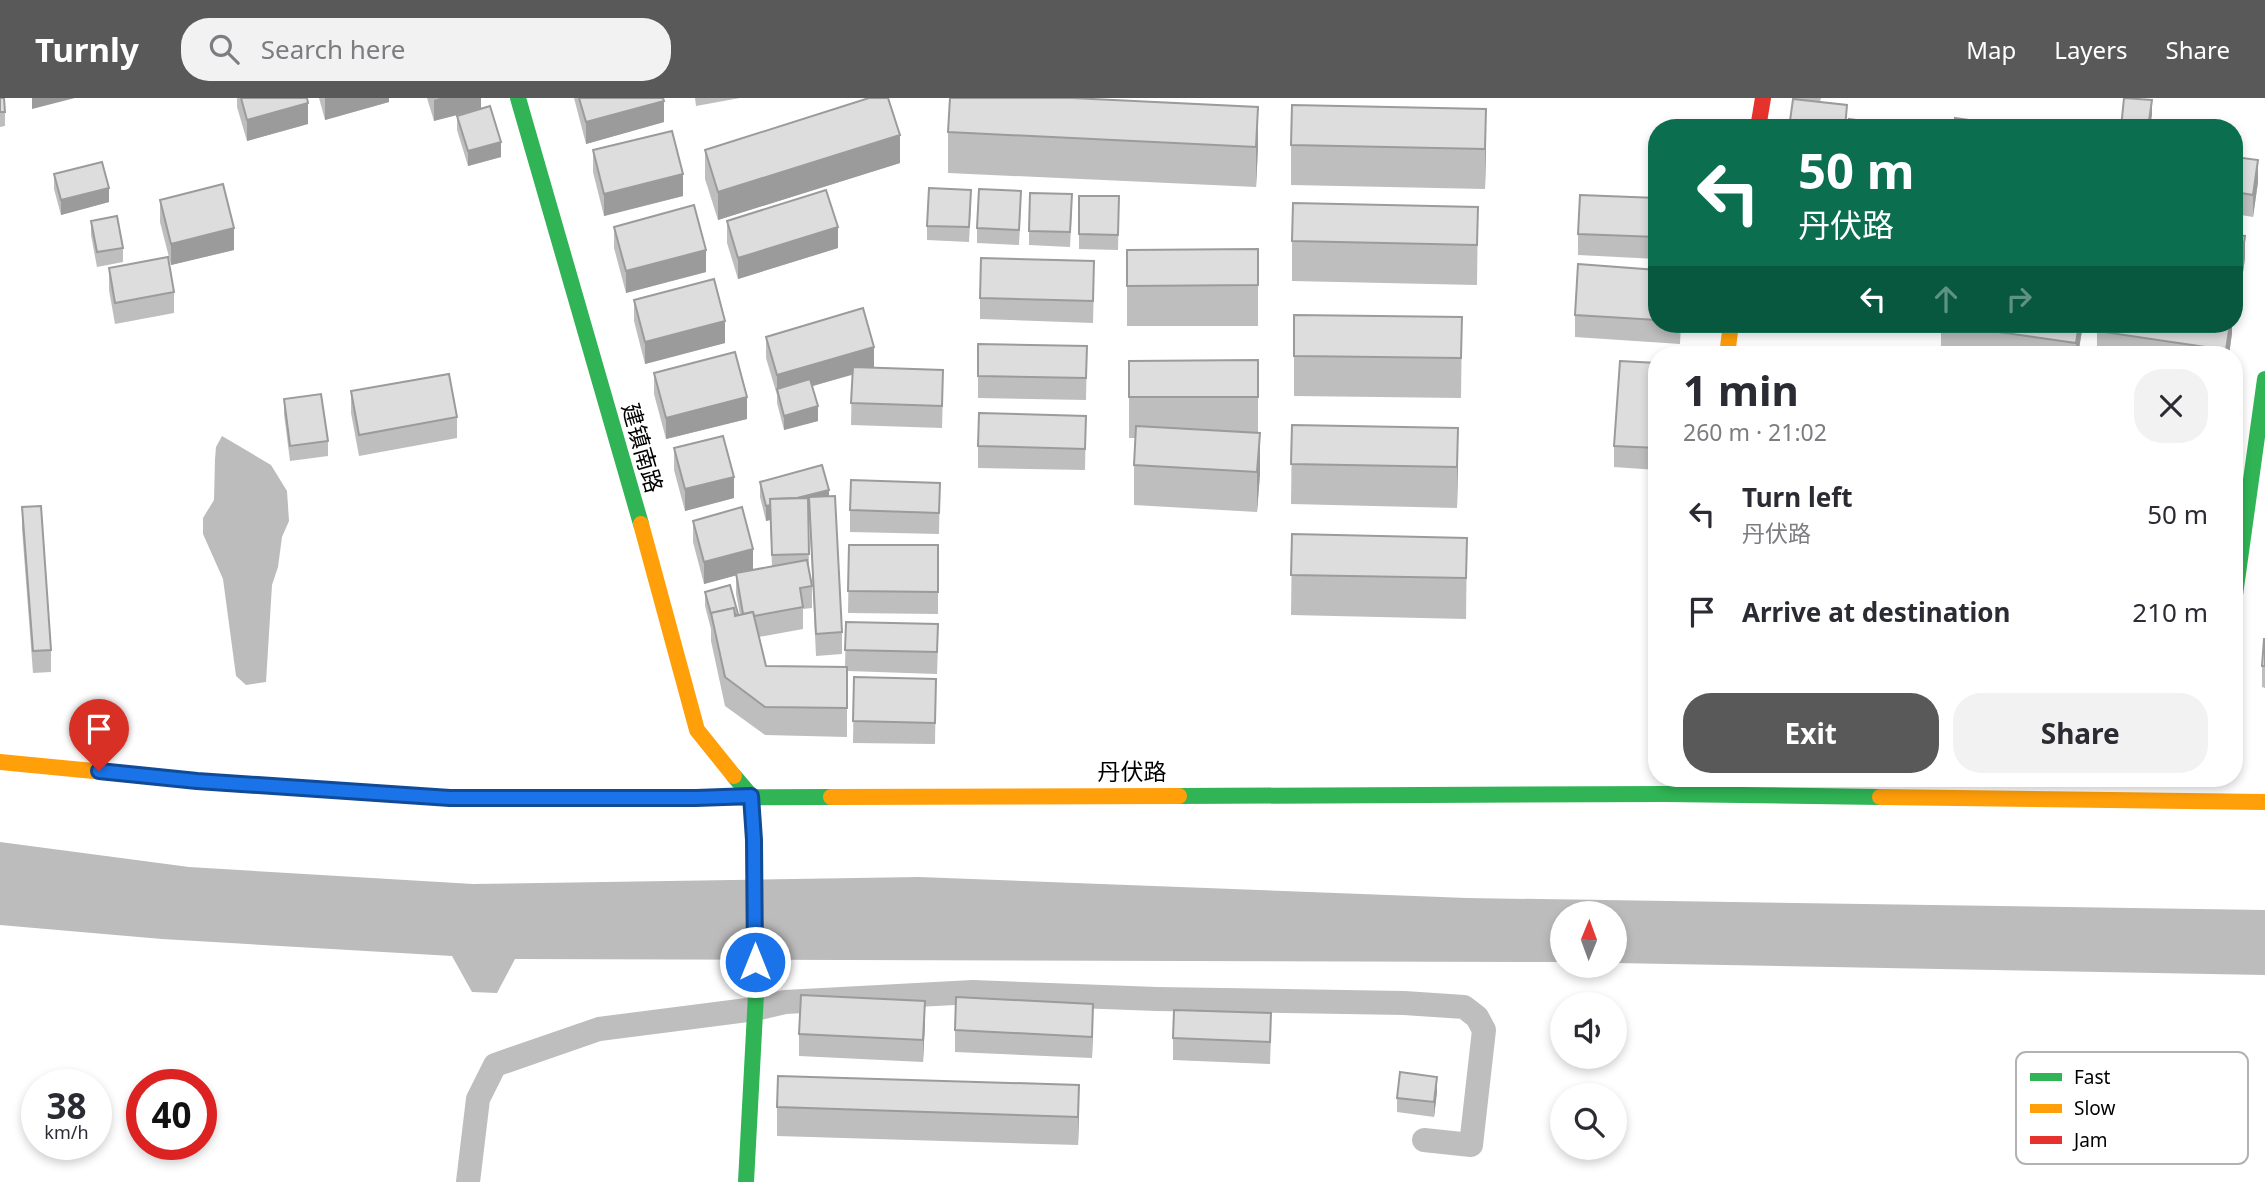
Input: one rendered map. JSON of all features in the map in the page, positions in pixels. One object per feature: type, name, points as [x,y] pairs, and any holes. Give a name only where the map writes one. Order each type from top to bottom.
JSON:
[{"type":"main road","name":"建镇南路","points":[[518,98],[697,730],[751,796]]},
{"type":"main road","points":[[1760,119],[1763,98]]},
{"type":"main road","points":[[2243,537],[2265,379]]},
{"type":"main road","name":"丹伏路","points":[[0,762],[197,781],[450,798],[696,798],[1648,786]]},
{"type":"main road","name":"丹伏路","points":[[1727,787],[2207,795],[2265,802]]},
{"type":"main road","points":[[746,1182],[755,997],[751,796]]},
{"type":"street","points":[[468,1182],[478,1099],[495,1065],[598,1029],[755,997],[785,1002],[973,992],[1157,999],[1404,1003],[1464,1007],[1477,1017],[1483,1030],[1471,1144],[1424,1140]]},
{"type":"shaded area","points":[[222,436],[271,465],[287,491],[289,521],[282,537],[278,567],[272,585],[266,682],[246,685],[236,676],[223,579],[203,534],[203,518],[214,500],[216,447]]},
{"type":"shaded area","points":[[0,842],[189,867],[473,884],[919,877],[1467,898],[2265,910],[2265,975],[1628,963],[1628,901],[1550,901],[1550,962],[515,959],[497,993],[472,992],[452,956],[162,939],[0,925]]},
{"type":"building","points":[[0,98],[4,98],[5,112],[0,112]]},
{"type":"building","points":[[241,98],[307,98],[308,103],[247,120]]},
{"type":"building","points":[[579,98],[663,98],[664,101],[586,122]]},
{"type":"building","points":[[869,98],[888,98],[900,135],[718,192],[705,150]]},
{"type":"building","points":[[950,98],[1072,98],[1258,107],[1256,147],[948,132]]},
{"type":"building","points":[[2124,98],[2152,100],[2149,119],[2122,119]]},
{"type":"building","points":[[1793,99],[1847,105],[1846,119],[1790,119]]},
{"type":"building","points":[[1292,105],[1486,109],[1485,149],[1291,145]]},
{"type":"building","points":[[490,106],[501,142],[468,151],[457,116]]},
{"type":"building","points":[[672,131],[683,174],[604,194],[593,150]]},
{"type":"building","points":[[2243,158],[2258,160],[2253,195],[2243,193]]},
{"type":"building","points":[[102,162],[109,188],[61,200],[54,174]]},
{"type":"building","points":[[223,184],[234,228],[171,244],[160,200]]},
{"type":"building","points":[[929,188],[971,190],[969,227],[927,226]]},
{"type":"building","points":[[979,189],[1021,191],[1019,230],[977,228]]},
{"type":"building","points":[[826,190],[838,227],[738,258],[727,221]]},
{"type":"building","points":[[1030,193],[1072,194],[1070,232],[1029,231]]},
{"type":"building","points":[[1580,195],[1648,198],[1648,237],[1578,234]]},
{"type":"building","points":[[1079,196],[1119,196],[1118,235],[1079,234]]},
{"type":"building","points":[[1293,203],[1478,207],[1477,245],[1292,241]]},
{"type":"building","points":[[694,205],[706,250],[626,271],[614,227]]},
{"type":"building","points":[[117,216],[123,248],[97,252],[91,221]]},
{"type":"building","points":[[1258,249],[1258,285],[1127,286],[1127,250]]},
{"type":"building","points":[[168,257],[174,292],[115,303],[109,268]]},
{"type":"building","points":[[981,258],[1094,261],[1093,301],[980,298]]},
{"type":"building","points":[[1578,264],[1648,269],[1648,319],[1575,315]]},
{"type":"building","points":[[714,279],[725,321],[645,342],[634,300]]},
{"type":"building","points":[[863,308],[874,347],[777,375],[766,337]]},
{"type":"building","points":[[1294,315],[1462,317],[1461,358],[1294,356]]},
{"type":"building","points":[[2005,333],[2078,333],[2076,343]]},
{"type":"building","points":[[2111,333],[2229,333],[2227,346],[2199,346]]},
{"type":"building","points":[[978,344],[1087,346],[1086,378],[978,376]]},
{"type":"building","points":[[735,352],[747,397],[666,418],[654,373]]},
{"type":"building","points":[[1258,360],[1258,397],[1129,397],[1129,361]]},
{"type":"building","points":[[1620,361],[1648,363],[1648,448],[1614,446]]},
{"type":"building","points":[[853,367],[943,370],[942,406],[851,403]]},
{"type":"building","points":[[449,374],[457,417],[359,435],[351,391]]},
{"type":"building","points":[[810,379],[818,406],[784,416],[777,389]]},
{"type":"building","points":[[321,394],[328,441],[290,446],[284,399]]},
{"type":"building","points":[[979,413],[1086,416],[1085,449],[978,446]]},
{"type":"building","points":[[1292,425],[1458,428],[1457,467],[1291,464]]},
{"type":"building","points":[[1136,426],[1260,433],[1257,472],[1134,465]]},
{"type":"building","points":[[723,436],[734,477],[685,489],[674,448]]},
{"type":"building","points":[[822,465],[829,490],[797,498],[770,499],[771,505],[766,506],[760,482]]},
{"type":"building","points":[[851,480],[940,483],[939,513],[850,510]]},
{"type":"building","points":[[835,496],[842,632],[816,634],[809,497]]},
{"type":"building","points":[[808,498],[809,554],[772,555],[770,499]]},
{"type":"building","points":[[41,506],[51,650],[33,651],[22,507]]},
{"type":"building","points":[[742,507],[753,549],[704,562],[693,521]]},
{"type":"building","points":[[1292,534],[1467,538],[1466,578],[1291,575]]},
{"type":"building","points":[[849,545],[938,545],[938,592],[848,591]]},
{"type":"building","points":[[807,560],[812,586],[800,588],[803,607],[754,616],[753,612],[743,614],[736,573]]},
{"type":"building","points":[[730,585],[738,614],[735,615],[734,608],[711,614],[705,592]]},
{"type":"building","points":[[734,608],[735,616],[753,612],[766,666],[847,667],[847,708],[765,707],[725,677],[711,613]]},
{"type":"building","points":[[846,622],[938,624],[937,652],[845,650]]},
{"type":"building","points":[[2264,639],[2265,666],[2262,666]]},
{"type":"building","points":[[854,677],[936,679],[935,723],[853,721]]},
{"type":"building","points":[[801,995],[925,1001],[923,1040],[799,1034]]},
{"type":"building","points":[[956,997],[1093,1004],[1092,1037],[955,1030]]},
{"type":"building","points":[[1174,1010],[1271,1013],[1270,1042],[1173,1038]]},
{"type":"building","points":[[1400,1072],[1437,1077],[1434,1102],[1397,1098]]},
{"type":"building","points":[[778,1076],[1079,1085],[1078,1117],[777,1107]]},
{"type":"traffic: fast","points":[[518,98],[641,524]]},
{"type":"traffic: fast","points":[[2243,537],[2265,379]]},
{"type":"traffic: fast","points":[[734,776],[751,796],[754,840],[756,994],[746,1182]]},
{"type":"traffic: fast","points":[[316,789],[450,798],[831,797]]},
{"type":"traffic: fast","points":[[1179,796],[1666,794],[1880,797]]},
{"type":"traffic: slow","points":[[1728,346],[1730,333]]},
{"type":"traffic: slow","points":[[641,524],[697,730],[734,776]]},
{"type":"traffic: slow","points":[[0,762],[197,781],[316,789]]},
{"type":"traffic: slow","points":[[831,797],[1179,796]]},
{"type":"traffic: slow","points":[[1880,797],[2265,802]]},
{"type":"traffic: jam","points":[[1760,119],[1763,98]]},
{"type":"route","points":[[99,771],[197,781],[450,798],[751,796],[755,962]]}]
